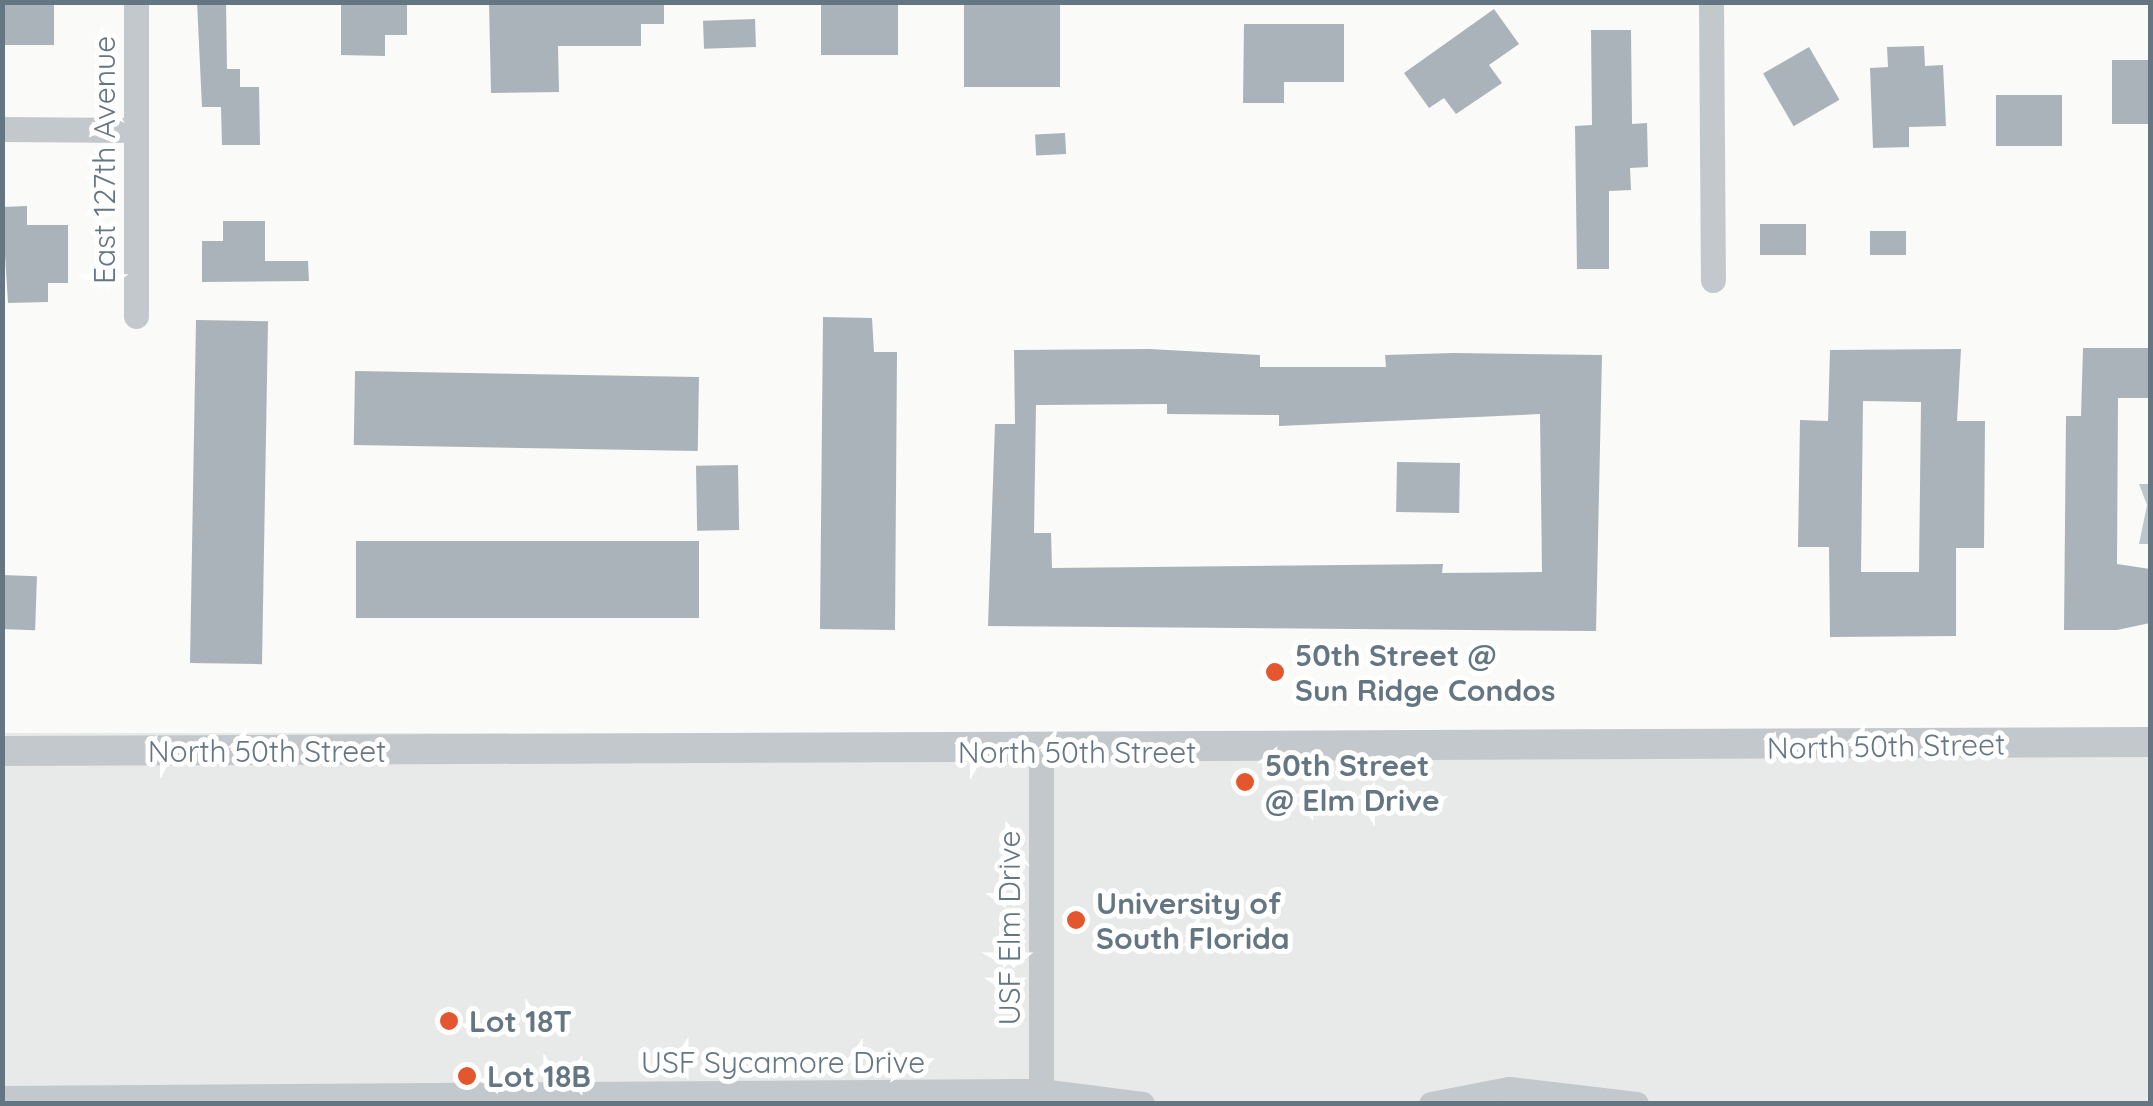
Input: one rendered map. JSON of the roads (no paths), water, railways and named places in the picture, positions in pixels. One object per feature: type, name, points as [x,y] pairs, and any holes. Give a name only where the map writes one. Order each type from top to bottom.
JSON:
[{"type":"street","name":"East 127th Avenue","points":[[136,2],[136,316]]},
{"type":"street","points":[[1711,2],[1713,280]]},
{"type":"street","points":[[2,129],[136,130]]},
{"type":"street","name":"North 50th Street","points":[[2,751],[1040,752],[2150,742]]},
{"type":"street","name":"USF Elm Drive","points":[[1040,752],[1042,1097]]},
{"type":"street","points":[[1431,1104],[1510,1089],[1636,1104]]},
{"type":"street","name":"USF Sycamore Drive","points":[[2,1098],[1042,1097],[1142,1104]]},
{"type":"place","name":"50th Street @ Sun Ridge Condos","points":[[1275,672]]},
{"type":"place","name":"50th Street @ Elm Drive","points":[[1245,782]]},
{"type":"place","name":"University of South Florida","points":[[1076,920]]},
{"type":"place","name":"Lot 18T","points":[[449,1021]]},
{"type":"place","name":"Lot 18B","points":[[467,1076]]}]
